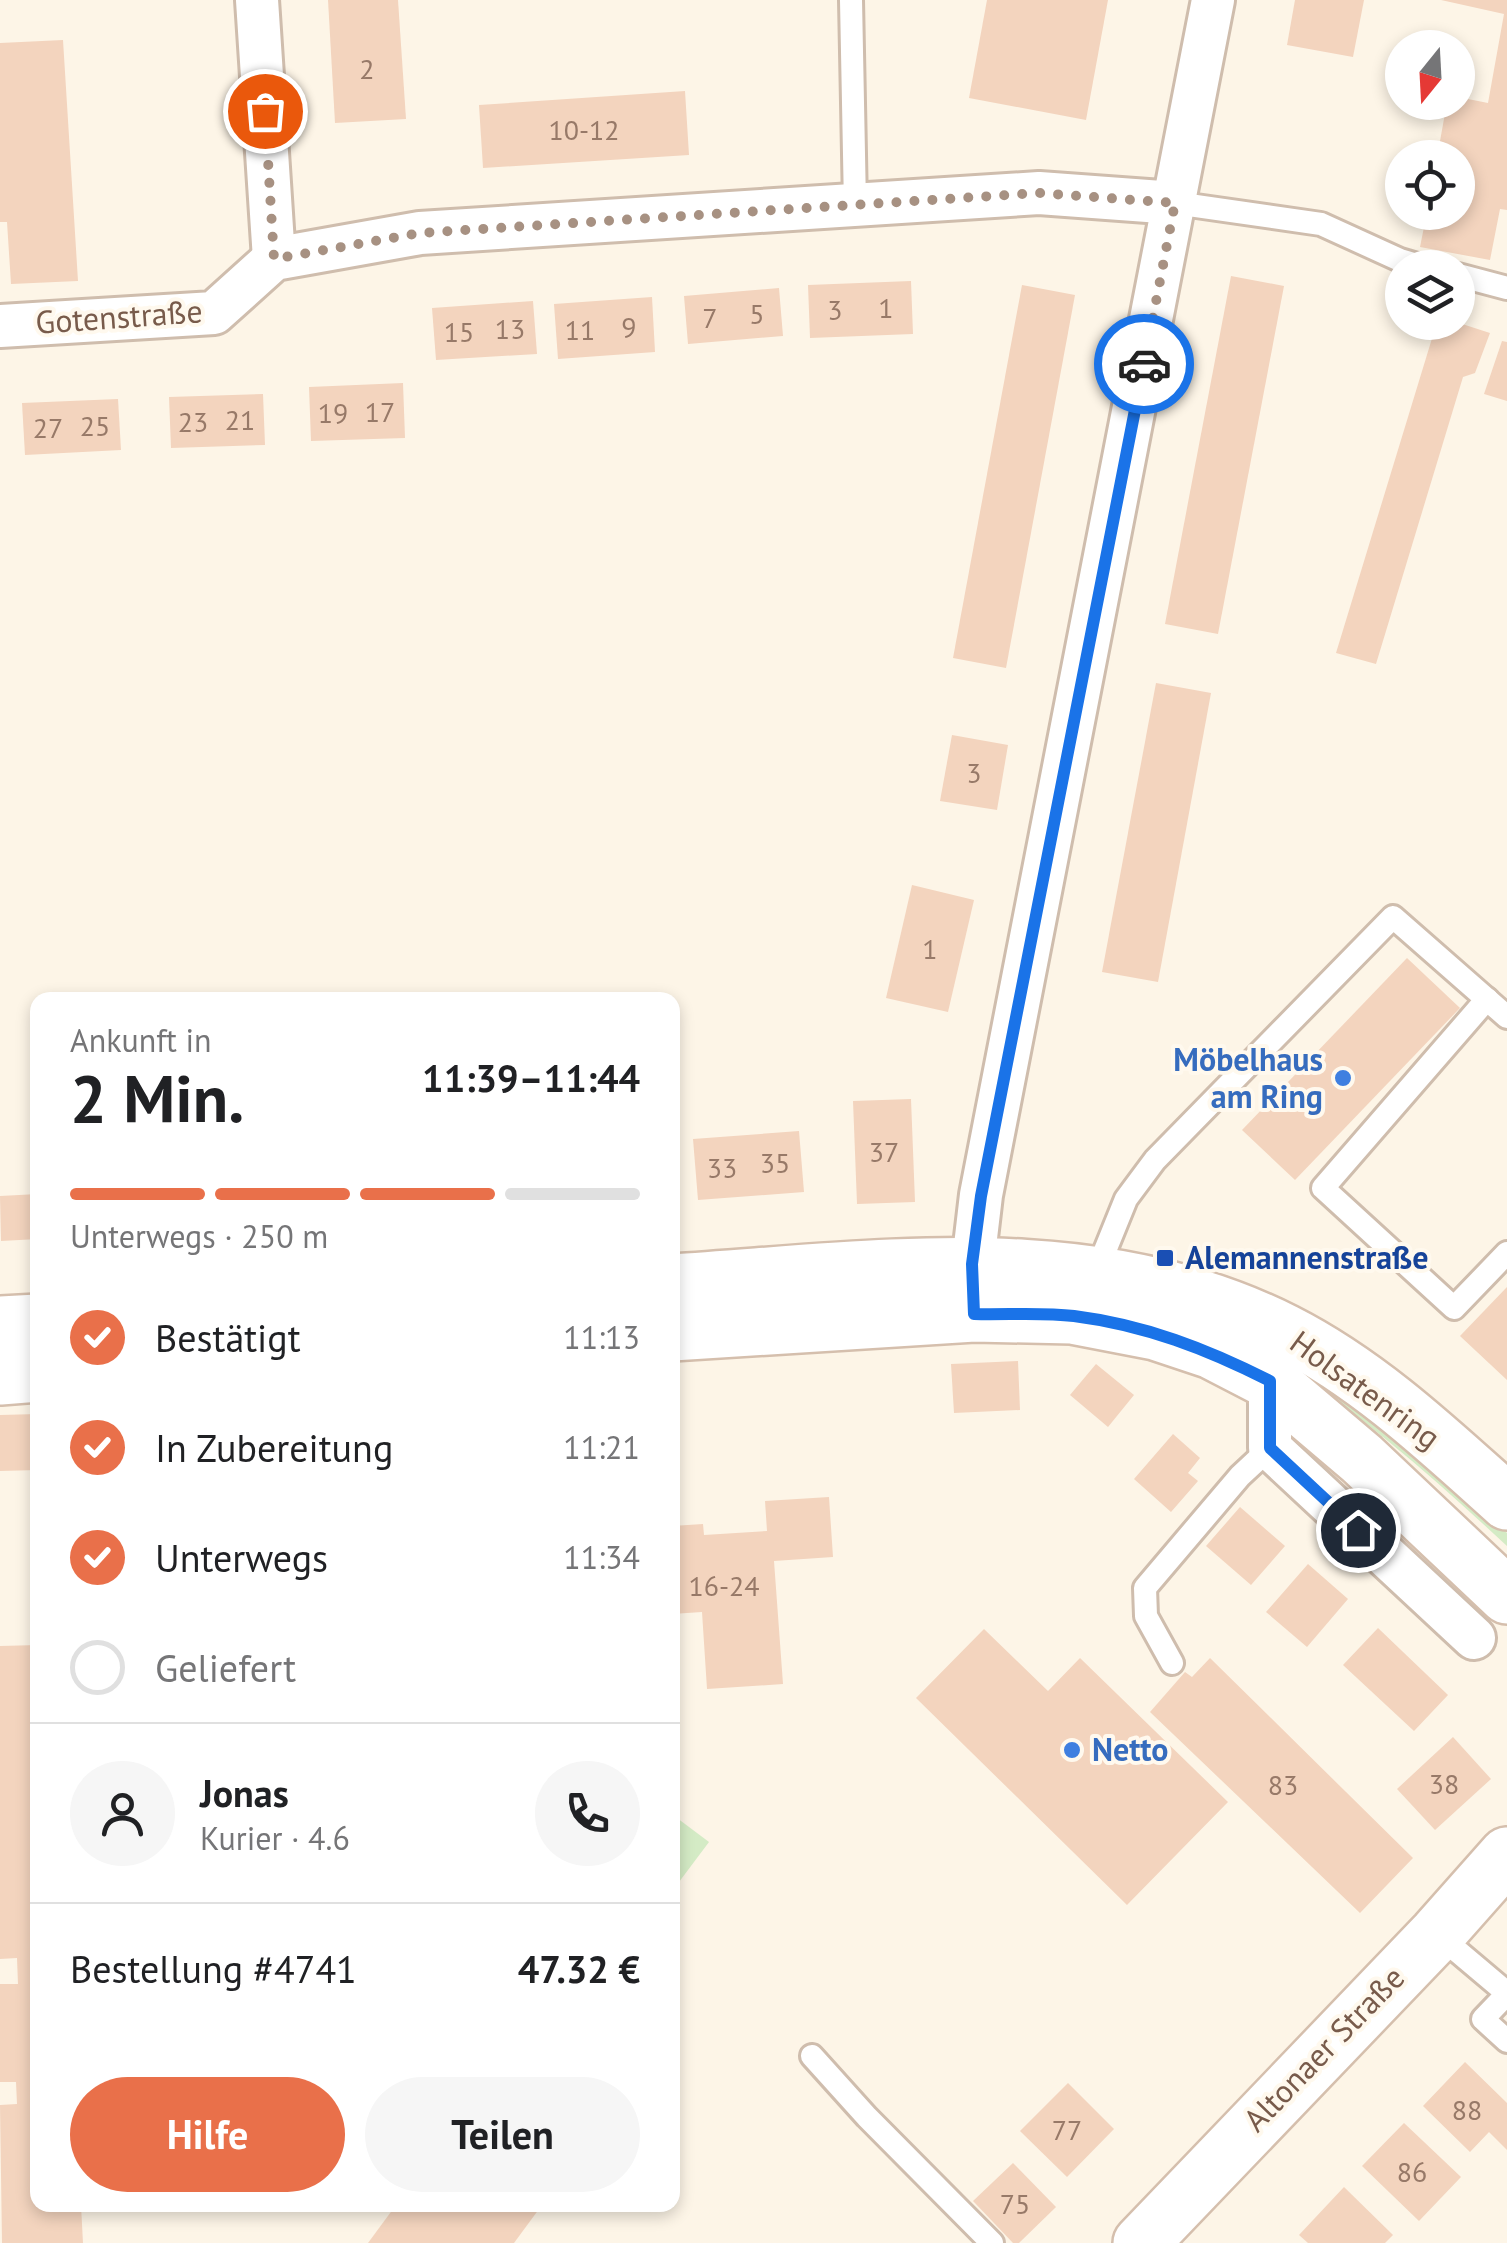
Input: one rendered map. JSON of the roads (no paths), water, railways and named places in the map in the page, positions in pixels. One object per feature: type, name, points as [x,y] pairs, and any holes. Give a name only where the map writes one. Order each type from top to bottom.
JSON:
[{"type":"main road","name":"Holsatenring","points":[[680,1332],[1096,1273],[1157,1284],[1286,1332],[1346,1368],[1424,1428],[1507,1502]]},
{"type":"main road","name":"Holsatenring","points":[[680,1282],[973,1289],[1072,1316],[1155,1332],[1212,1352],[1270,1381],[1362,1460],[1491,1617]]},
{"type":"main road","points":[[0,1324],[30,1322]]},
{"type":"main road","points":[[0,1377],[30,1375]]},
{"type":"main road","name":"Altonaer Straße","points":[[1141,2243],[1507,1856]]},
{"type":"street","points":[[258,0],[274,259],[420,233],[1039,193],[1175,203]]},
{"type":"street","points":[[973,1289],[981,1196],[1214,0]]},
{"type":"street","name":"Gotenstraße","points":[[0,326],[214,313],[274,259]]},
{"type":"street","name":"Holsatenring","points":[[1270,1381],[1270,1448],[1491,1617]]},
{"type":"lane","points":[[851,0],[855,206]]},
{"type":"lane","points":[[1175,203],[1321,224],[1385,253]]},
{"type":"lane","points":[[1475,280],[1507,288]]},
{"type":"lane","points":[[1096,1273],[1126,1199],[1155,1160],[1393,916],[1507,1017]]},
{"type":"lane","points":[[1487,999],[1323,1188],[1454,1308],[1507,1253]]},
{"type":"lane","points":[[1172,1663],[1146,1616],[1146,1588],[1240,1476],[1270,1448]]},
{"type":"lane","points":[[1437,1934],[1506,1994],[1484,2019],[1507,2041]]},
{"type":"lane","points":[[812,2056],[992,2243]]},
{"type":"place","name":"Möbelhaus am Ring","points":[[1343,1078]]},
{"type":"place","name":"Alemannenstraße","points":[[1165,1258]]},
{"type":"place","name":"Netto","points":[[1072,1750]]}]
